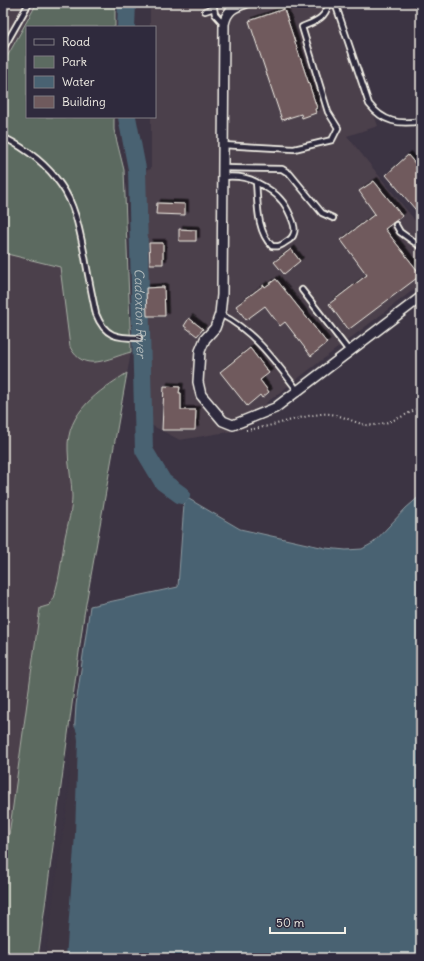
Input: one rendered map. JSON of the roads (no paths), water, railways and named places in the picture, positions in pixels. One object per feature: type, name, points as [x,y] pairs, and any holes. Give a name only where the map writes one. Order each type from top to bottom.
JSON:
[{"type":"street","points":[[246,3],[229,11],[225,16],[224,24],[222,295],[220,314],[215,328],[205,339],[200,351],[198,382],[201,395],[223,421],[233,425],[275,408],[421,297]]},
{"type":"lane","points":[[3,49],[29,3]]},
{"type":"lane","points":[[223,145],[294,149],[332,140],[338,128],[328,112],[302,27],[319,20],[327,11],[330,3]]},
{"type":"lane","points":[[335,3],[369,104],[376,112],[388,120],[408,123],[421,121]]},
{"type":"lane","points":[[205,11],[213,6],[215,14],[224,24]]},
{"type":"lane","points":[[3,138],[22,147],[43,163],[62,186],[74,210],[96,314],[100,324],[109,334],[122,338],[139,338]]},
{"type":"lane","points":[[223,173],[282,169],[290,174],[322,213],[333,218]]},
{"type":"lane","points":[[223,173],[256,182],[270,190],[286,207],[294,225],[295,232],[291,239],[278,247],[272,246],[265,236],[257,202],[256,182]]},
{"type":"lane","points":[[396,225],[400,232],[421,247]]},
{"type":"lane","points":[[302,290],[349,352]]},
{"type":"lane","points":[[220,314],[238,324],[258,341],[270,353],[298,391]]},
{"type":"water","points":[[421,495],[421,958],[47,958],[70,801],[76,705],[90,606],[178,587],[184,504],[189,499],[240,529],[325,548],[346,550],[362,549],[373,543],[406,508]]},
{"type":"waterway","name":"Cadoxton River","points":[[126,26],[127,3]]},
{"type":"waterway","name":"Cadoxton River","points":[[127,118],[137,169],[144,450],[163,482],[181,495]]}]
